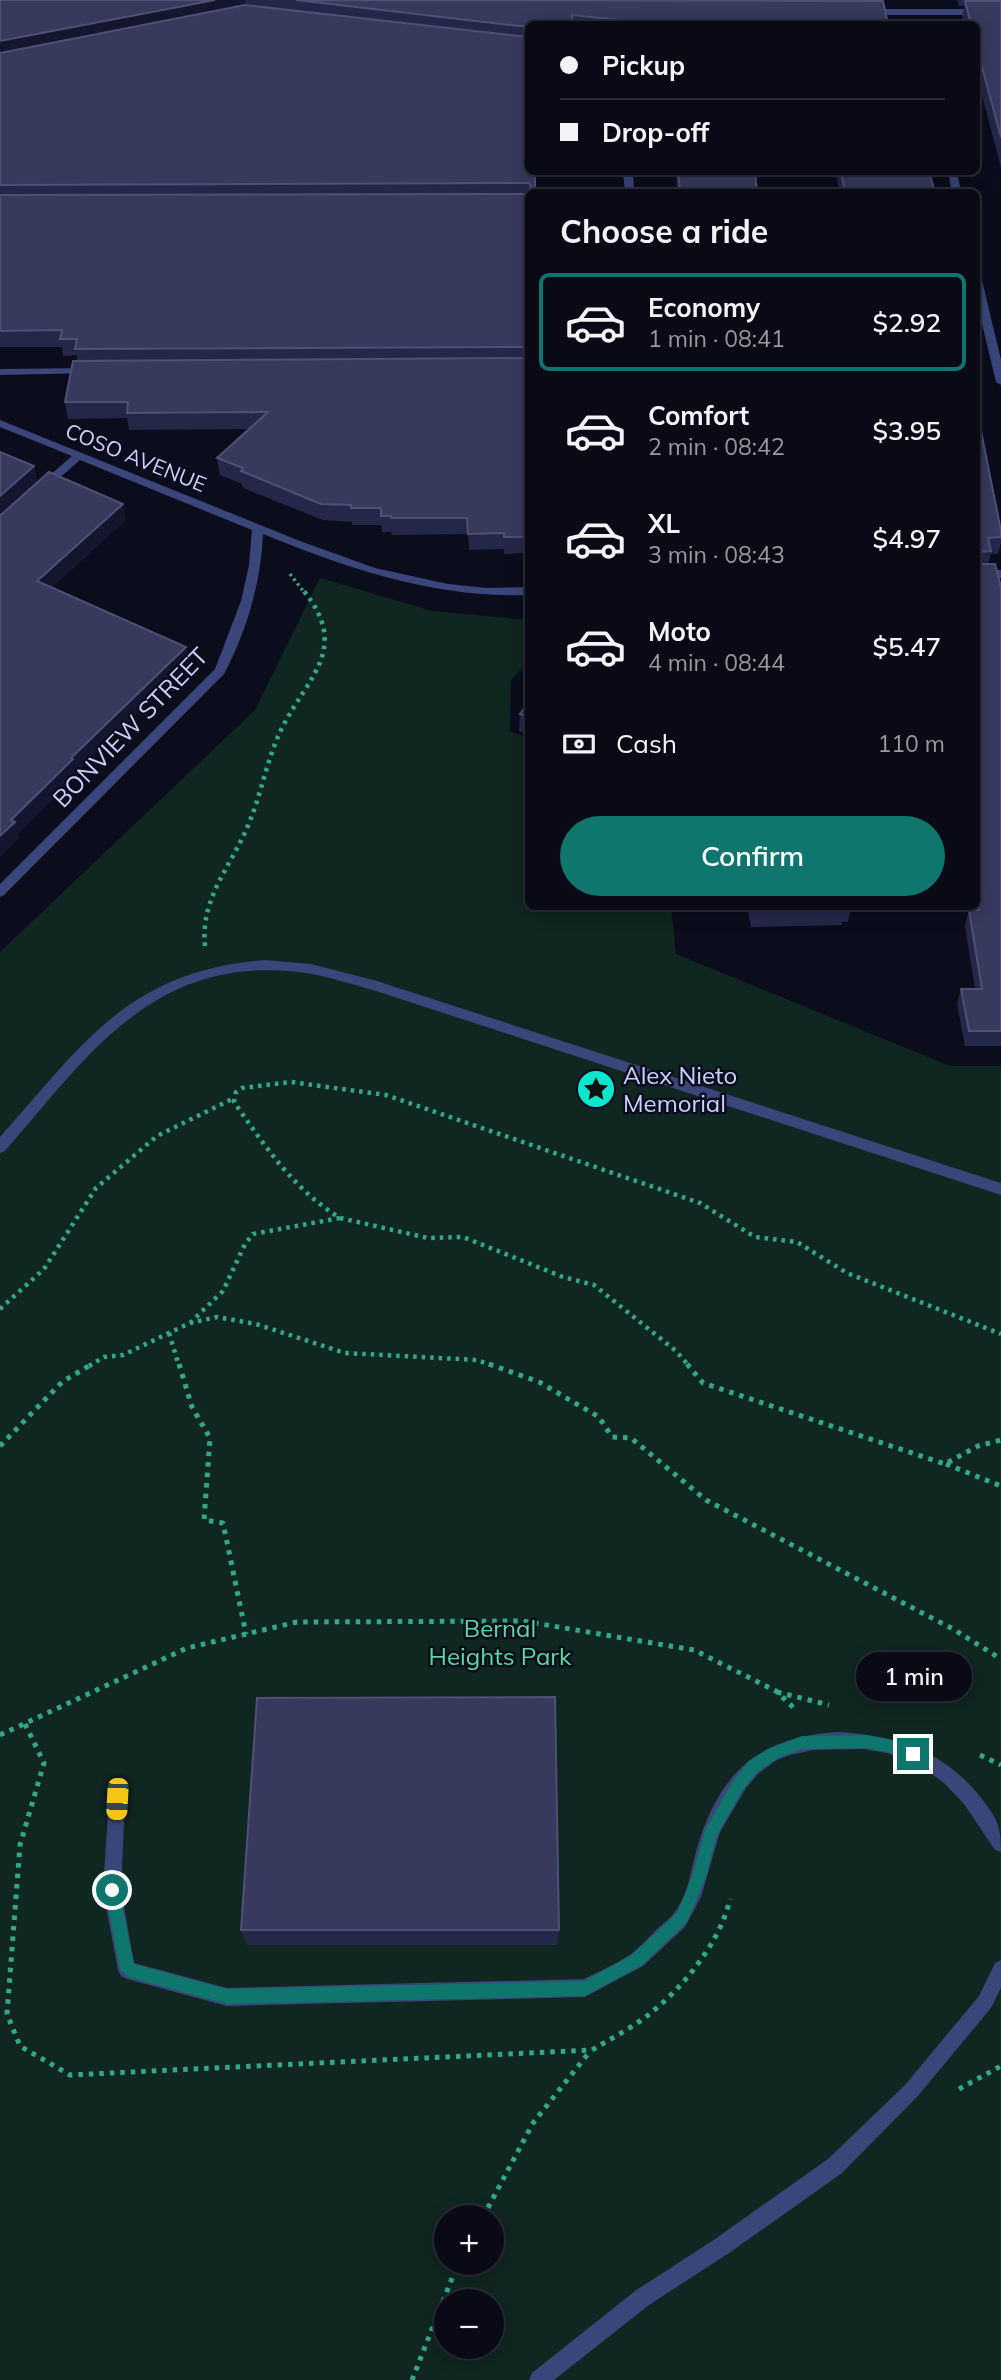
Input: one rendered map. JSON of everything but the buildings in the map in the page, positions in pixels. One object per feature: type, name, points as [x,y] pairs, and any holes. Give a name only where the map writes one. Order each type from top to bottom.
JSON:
[{"type":"street","points":[[862,12],[1001,12]]},
{"type":"street","points":[[916,12],[918,21]]},
{"type":"street","points":[[980,293],[1001,382]]},
{"type":"street","points":[[0,372],[97,371]]},
{"type":"street","name":"COSO AVENUE","points":[[0,423],[361,568],[407,582],[452,590],[502,593],[525,591]]},
{"type":"street","points":[[40,490],[79,455]]},
{"type":"street","name":"BONVIEW STREET","points":[[0,892],[220,671],[235,639],[257,561],[258,528]]},
{"type":"street","points":[[980,574],[1001,574]]},
{"type":"street","points":[[0,1147],[103,1031],[137,1005],[174,986],[210,973],[249,967],[287,966],[377,986],[1001,1189]]},
{"type":"street","points":[[117,1799],[112,1890],[128,1970],[227,1997],[585,1988],[637,1960],[682,1917],[699,1877],[710,1835],[738,1786],[752,1767],[773,1753],[802,1742],[866,1742],[897,1748],[928,1761],[966,1793],[981,1811],[1001,1844]]},
{"type":"street","points":[[539,2380],[642,2298],[722,2246],[835,2166],[911,2091],[985,2002],[1001,1969]]},
{"type":"path","points":[[210,973],[202,931],[208,905],[247,828],[258,799],[265,767],[282,728],[294,706],[319,675],[324,650],[322,620],[258,528]]},
{"type":"path","points":[[1001,1334],[847,1273],[797,1242],[755,1237],[692,1200],[386,1096],[291,1082],[251,1085],[236,1092],[234,1098],[234,1102],[290,1180],[317,1205],[340,1218],[428,1238],[463,1237],[563,1277],[594,1285],[676,1351],[703,1383],[945,1464],[1001,1486]]},
{"type":"path","points":[[0,1309],[44,1269],[96,1188],[157,1136],[234,1098]]},
{"type":"path","points":[[190,1323],[223,1291],[245,1244],[253,1234],[340,1218]]},
{"type":"path","points":[[0,1446],[62,1382],[104,1357],[123,1355],[190,1323],[218,1317],[256,1324],[345,1353],[477,1360],[539,1382],[599,1417],[612,1437],[631,1438],[706,1500],[953,1629],[1001,1659]]},
{"type":"path","points":[[169,1333],[192,1406],[210,1438],[204,1520],[223,1523],[246,1634]]},
{"type":"path","points":[[945,1464],[978,1446],[1001,1440]]},
{"type":"path","points":[[0,1735],[187,1648],[297,1622],[523,1621],[694,1650],[776,1691],[831,1740]]},
{"type":"path","points":[[992,1761],[1001,1757]]},
{"type":"path","points":[[489,2205],[533,2123],[592,2050]]},
{"type":"path","points":[[412,2380],[453,2275]]},
{"type":"green space","name":"Bernal Heights Park","points":[[320,578],[432,611],[525,620],[525,665],[511,680],[510,731],[525,737],[525,910],[671,910],[676,954],[950,1066],[1001,1066],[1001,2380],[0,2380],[0,952],[255,710]]},
{"type":"place","name":"Alex Nieto Memorial","points":[[596,1089]]},
{"type":"route","points":[[112,1890],[128,1970],[227,1997],[585,1988],[637,1960],[682,1917],[699,1877],[710,1835],[752,1767],[773,1753],[802,1742],[866,1742],[913,1754]]}]
